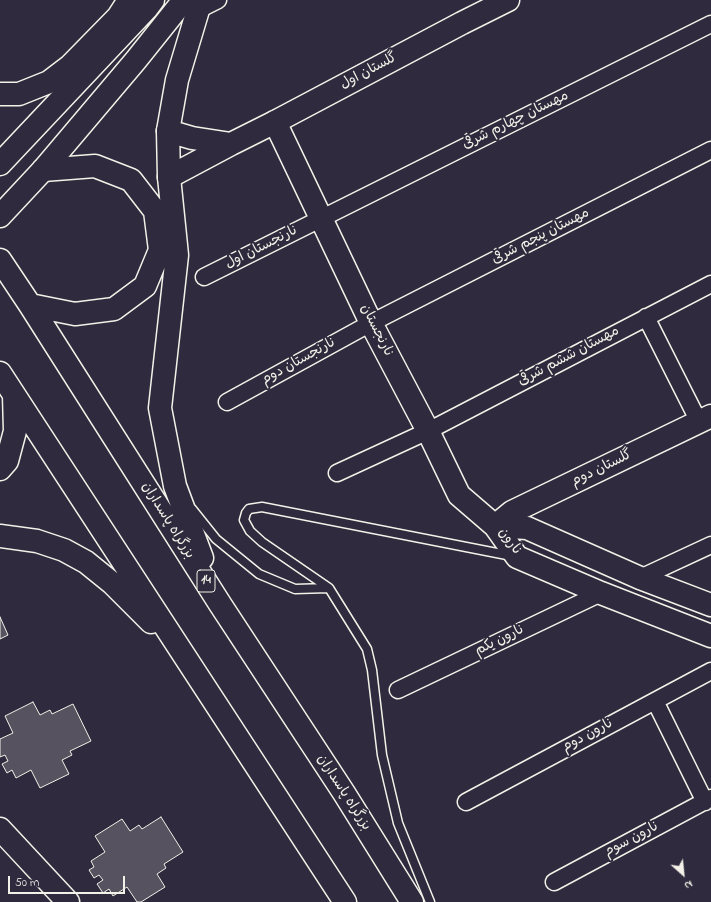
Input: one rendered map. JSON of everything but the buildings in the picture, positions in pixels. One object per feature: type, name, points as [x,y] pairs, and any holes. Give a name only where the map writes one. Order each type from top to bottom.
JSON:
[{"type":"main road","points":[[0,94],[19,94],[49,82],[70,66],[118,16],[128,0]]},
{"type":"main road","points":[[0,164],[153,0]]},
{"type":"main road","name":"گلستان اول","points":[[169,177],[508,0]]},
{"type":"main road","points":[[0,216],[43,170],[136,60],[195,3]]},
{"type":"main road","points":[[195,3],[177,80],[168,131],[169,177],[177,256],[160,408],[174,486],[220,604]]},
{"type":"main road","name":"نارنجستان","points":[[275,122],[371,323],[428,431],[459,495],[496,526]]},
{"type":"main road","points":[[168,131],[192,138],[230,144]]},
{"type":"main road","points":[[30,305],[75,314],[114,310],[145,286],[160,250],[155,211],[131,180],[95,166],[43,170]]},
{"type":"main road","name":"بزرگراه پاسداران","points":[[0,260],[220,604],[344,793],[412,902]]},
{"type":"main road","points":[[0,373],[345,902]]},
{"type":"main road","points":[[0,469],[7,461],[15,431],[14,395]]},
{"type":"main road","name":"گلستان دوم","points":[[496,526],[512,512],[705,419]]},
{"type":"main road","name":"نارون","points":[[496,526],[516,557],[711,636]]},
{"type":"main road","name":"نارون","points":[[496,526],[527,528],[640,578],[711,606]]},
{"type":"main road","points":[[0,536],[37,541],[64,550],[86,562],[112,583],[181,651]]},
{"type":"main road","points":[[0,829],[68,902]]},
{"type":"street","points":[[195,3],[218,0]]},
{"type":"street","name":"مهستان چهارم شرقی","points":[[320,218],[711,24]]},
{"type":"street","name":"مهستان پنجم شرقی","points":[[371,323],[711,150]]},
{"type":"street","name":"نارنجستان اول","points":[[204,277],[320,218]]},
{"type":"street","name":"مهستان ششم شرقی","points":[[337,473],[428,431],[711,284]]},
{"type":"street","points":[[646,317],[705,419]]},
{"type":"street","name":"نارنجستان دوم","points":[[227,402],[371,323]]},
{"type":"street","points":[[640,578],[711,545]]},
{"type":"street","name":"نارون یکم","points":[[398,690],[601,592]]},
{"type":"street","name":"نارون دوم","points":[[466,802],[711,671]]},
{"type":"street","points":[[655,701],[708,800]]},
{"type":"street","name":"نارون سوم","points":[[554,882],[708,800]]},
{"type":"lane","points":[[174,486],[216,539],[259,574],[295,589],[329,588]]},
{"type":"lane","points":[[430,902],[398,823],[382,755],[372,670],[367,649],[329,588],[262,542],[250,531],[244,520],[246,513],[250,509],[262,507],[516,557]]}]
